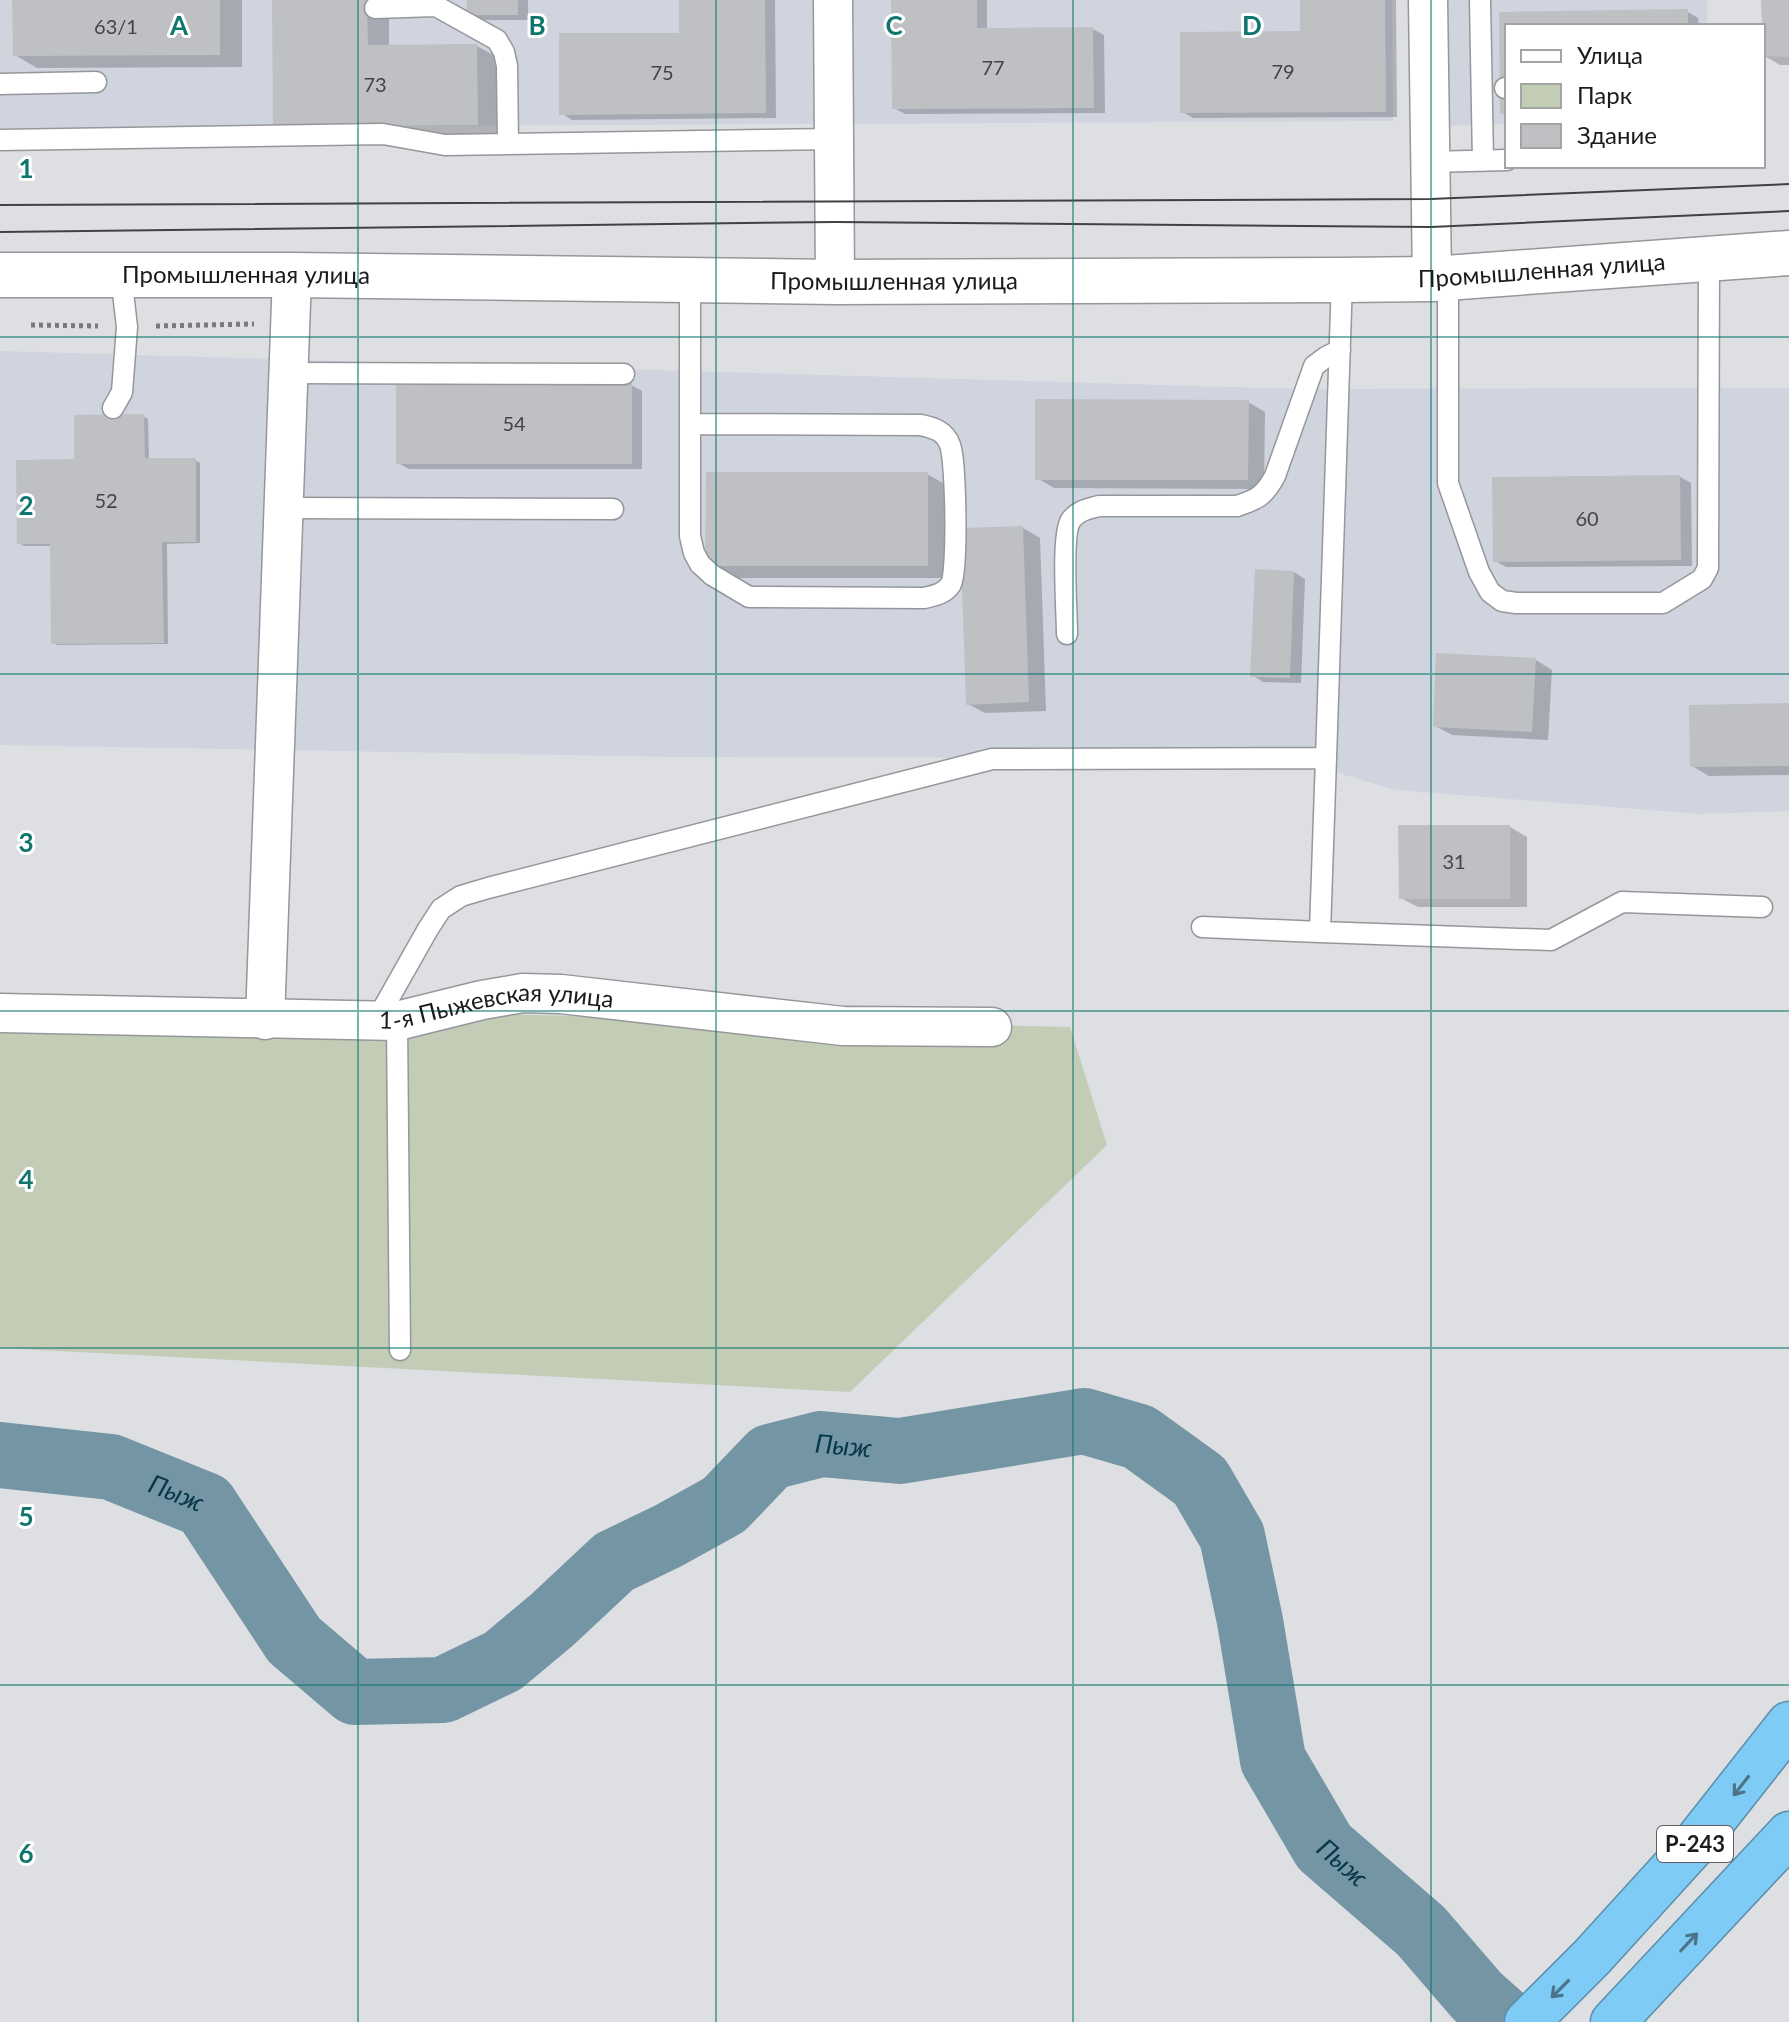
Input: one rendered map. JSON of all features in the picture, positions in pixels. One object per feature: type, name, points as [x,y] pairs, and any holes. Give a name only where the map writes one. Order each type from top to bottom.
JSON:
[{"type":"highway","name":"Р-243","points":[[1527,2022],[1592,1957],[1693,1846],[1789,1724]]},
{"type":"highway","name":"Р-243","points":[[1624,2010],[1789,1834]]},
{"type":"street","points":[[833,0],[835,282]]},
{"type":"street","points":[[1428,0],[1430,162],[1440,278]]},
{"type":"street","name":"Промышленная улица","points":[[0,275],[292,275],[835,282],[1342,280],[1440,278],[1789,253]]},
{"type":"street","points":[[265,1020],[292,275]]},
{"type":"street","name":"1-я Пыжевская улица","points":[[0,1013],[386,1021],[523,993],[561,994],[843,1026],[992,1027]]},
{"type":"lane","points":[[1480,0],[1483,161]]},
{"type":"lane","points":[[375,8],[436,6],[497,40],[507,66],[508,144]]},
{"type":"lane","points":[[0,84],[96,82]]},
{"type":"lane","points":[[0,140],[383,134],[445,145],[834,139]]},
{"type":"lane","points":[[1430,162],[1505,160]]},
{"type":"lane","points":[[1440,278],[1448,483],[1479,572],[1490,592],[1502,601],[1516,603],[1663,603],[1702,579],[1708,568],[1709,259]]},
{"type":"lane","points":[[113,408],[122,392],[127,327],[121,275]]},
{"type":"lane","points":[[1320,932],[1342,280]]},
{"type":"lane","points":[[690,281],[690,424],[690,536],[700,564],[712,575],[749,597],[924,598],[940,594],[950,584],[954,563],[954,459],[950,442],[939,429],[921,425],[690,424]]},
{"type":"lane","points":[[1067,634],[1069,522],[1080,511],[1099,506],[1237,506],[1254,501],[1266,493],[1275,476],[1314,366],[1340,350]]},
{"type":"lane","points":[[288,373],[624,374]]},
{"type":"lane","points":[[284,508],[613,509]]},
{"type":"lane","points":[[400,1350],[386,1021],[441,909],[461,896],[992,759],[1326,758]]},
{"type":"lane","points":[[1202,927],[1551,940],[1622,902],[1762,907]]},
{"type":"path","points":[[31,325],[127,327],[263,324],[290,327]]},
{"type":"shaded area","points":[[0,0],[1392,0],[1393,121],[0,128]]},
{"type":"shaded area","points":[[1444,0],[1707,0],[1707,24],[1505,24],[1505,124],[1446,126]]},
{"type":"shaded area","points":[[0,351],[1300,389],[1789,388],[1789,811],[1700,814],[1396,790],[1291,759],[677,757],[0,745]]},
{"type":"green space","points":[[0,1003],[1070,1027],[1107,1145],[850,1392],[0,1348]]},
{"type":"building","points":[[12,0],[220,0],[220,55],[13,56]]},
{"type":"building","points":[[272,0],[367,0],[368,45],[477,44],[478,125],[273,127]]},
{"type":"building","points":[[467,0],[518,0],[518,15],[466,15]]},
{"type":"building","points":[[679,0],[765,0],[766,113],[559,115],[559,33],[679,33]]},
{"type":"building","points":[[891,0],[977,0],[977,28],[1093,27],[1094,108],[892,109]]},
{"type":"building","points":[[1300,0],[1385,0],[1386,112],[1180,113],[1180,32],[1300,31]]},
{"type":"building","points":[[1761,0],[1789,0],[1789,57],[1765,56],[1765,24],[1762,24]]},
{"type":"building","points":[[1688,9],[1688,24],[1505,24],[1505,114],[1500,114],[1499,12]]},
{"type":"building","points":[[632,383],[632,464],[396,464],[396,384]]},
{"type":"building","points":[[1035,399],[1249,400],[1248,480],[1035,480]]},
{"type":"building","points":[[144,414],[145,458],[196,458],[196,542],[162,542],[164,643],[51,644],[50,544],[17,544],[16,460],[74,459],[74,415]]},
{"type":"building","points":[[706,472],[928,472],[928,566],[705,566]]},
{"type":"building","points":[[1680,475],[1681,560],[1493,562],[1492,477]]},
{"type":"building","points":[[1023,526],[1029,702],[966,705],[960,528]]},
{"type":"building","points":[[1255,569],[1294,571],[1290,678],[1250,677]]},
{"type":"building","points":[[1436,653],[1536,658],[1532,732],[1433,727]]},
{"type":"building","points":[[1789,703],[1789,766],[1690,767],[1689,705]]},
{"type":"building","points":[[1398,825],[1510,825],[1510,899],[1399,899]]},
{"type":"waterway","name":"Пыж","points":[[0,1455],[111,1467],[205,1505],[294,1640],[355,1692],[443,1690],[503,1661],[614,1562],[724,1505],[770,1457],[821,1444],[900,1451],[1084,1421],[1139,1437],[1200,1481],[1232,1536],[1250,1621],[1273,1760],[1324,1847],[1421,1931],[1477,1996],[1506,2022]]},
{"type":"tram line","points":[[0,205],[1431,199],[1789,184]]},
{"type":"tram line","points":[[0,232],[835,222],[1431,227],[1789,211]]}]
